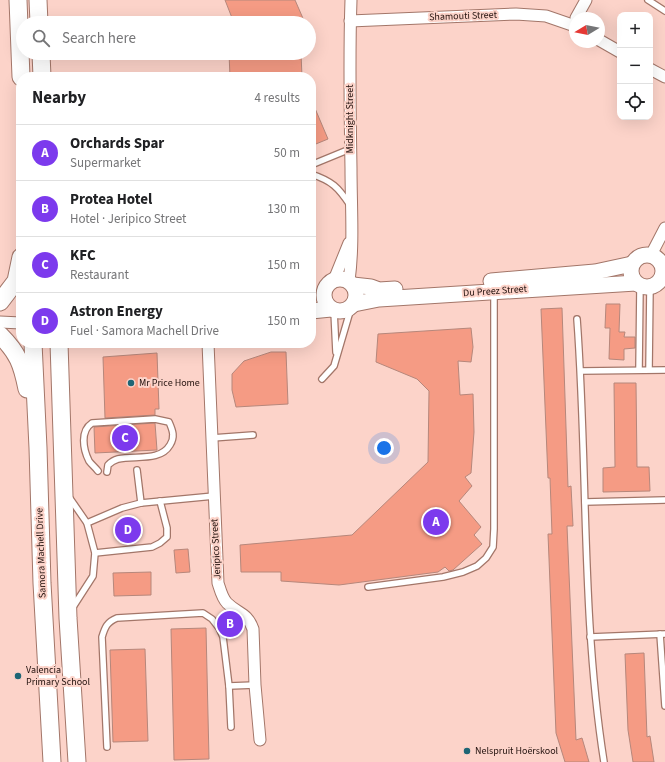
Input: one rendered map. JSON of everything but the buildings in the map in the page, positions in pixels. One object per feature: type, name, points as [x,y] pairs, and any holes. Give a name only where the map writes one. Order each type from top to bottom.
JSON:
[{"type":"main road","points":[[18,0],[19,16]]},
{"type":"main road","points":[[38,0],[39,16]]},
{"type":"main road","points":[[20,60],[21,72]]},
{"type":"main road","points":[[41,60],[42,72]]},
{"type":"main road","points":[[0,302],[16,281]]},
{"type":"main road","points":[[0,335],[14,352],[22,367],[38,448]]},
{"type":"main road","name":"Samora Machell Drive","points":[[33,348],[42,583],[52,762]]},
{"type":"main road","points":[[59,348],[68,618],[77,762]]},
{"type":"street","name":"Midknight Street","points":[[340,283],[352,237],[350,150],[350,0]]},
{"type":"street","points":[[580,12],[586,0]]},
{"type":"street","name":"Shamouti Street","points":[[350,21],[516,14],[546,16],[569,21]]},
{"type":"street","points":[[605,43],[617,50]]},
{"type":"street","points":[[653,70],[665,77]]},
{"type":"street","points":[[659,260],[643,254],[638,256],[632,264],[630,274],[650,284],[663,272],[659,260],[665,228]]},
{"type":"street","name":"Du Preez Street","points":[[316,288],[340,283],[371,287],[379,290],[445,286],[595,272],[632,264]]},
{"type":"street","points":[[316,311],[333,310],[343,312],[352,306],[356,294],[340,283],[324,297],[327,306],[333,310]]},
{"type":"street","name":"Du Preez Street","points":[[352,306],[379,298],[650,284]]},
{"type":"street","points":[[0,322],[16,322]]},
{"type":"street","name":"Jeripico Street","points":[[208,348],[218,583],[227,602],[243,613],[250,621],[253,629],[254,686],[260,740]]},
{"type":"lane","points":[[648,0],[665,11]]},
{"type":"lane","points":[[316,163],[350,150]]},
{"type":"lane","points":[[316,176],[326,179],[333,184],[342,193],[351,207]]},
{"type":"lane","points":[[648,369],[650,284]]},
{"type":"lane","points":[[639,369],[640,330],[650,284]]},
{"type":"lane","points":[[368,587],[443,577],[463,572],[477,566],[486,558],[493,547],[494,291]]},
{"type":"lane","points":[[322,379],[334,366],[352,306]]},
{"type":"lane","points":[[333,310],[336,335],[336,360]]},
{"type":"lane","points":[[577,319],[581,371],[590,637],[595,700],[604,762]]},
{"type":"lane","points":[[640,330],[649,329]]},
{"type":"lane","points":[[581,371],[639,369],[665,370]]},
{"type":"lane","points":[[98,470],[90,461],[84,448],[84,438],[88,426],[95,423],[155,419],[169,422],[173,431],[173,440],[167,450],[159,455],[118,459],[108,465],[107,472]]},
{"type":"lane","points":[[212,438],[245,434],[253,435]]},
{"type":"lane","points":[[137,470],[140,503]]},
{"type":"lane","points":[[63,484],[72,502],[87,523],[96,553],[93,576],[75,602],[68,618]]},
{"type":"lane","points":[[87,523],[122,508],[140,503],[214,496]]},
{"type":"lane","points":[[585,502],[665,500]]},
{"type":"lane","points":[[96,553],[152,546],[160,543],[166,537],[167,528],[160,501]]},
{"type":"lane","points":[[107,747],[102,638],[108,622],[117,618],[203,613],[212,619],[219,628],[222,637],[229,686],[231,727]]},
{"type":"lane","points":[[590,637],[663,634],[665,706]]},
{"type":"lane","points":[[229,686],[254,686]]},
{"type":"place","name":"Mr Price Home","points":[[131,383]]},
{"type":"place","name":"KFC","points":[[125,438]]},
{"type":"place","name":"Orchards Spar","points":[[436,522]]},
{"type":"place","name":"Astron Energy","points":[[128,530]]},
{"type":"place","name":"Protea Hotel","points":[[230,624]]},
{"type":"place","name":"Valencia Primary School","points":[[18,676]]},
{"type":"place","name":"Nelspruit Hoërskool","points":[[467,751]]}]
